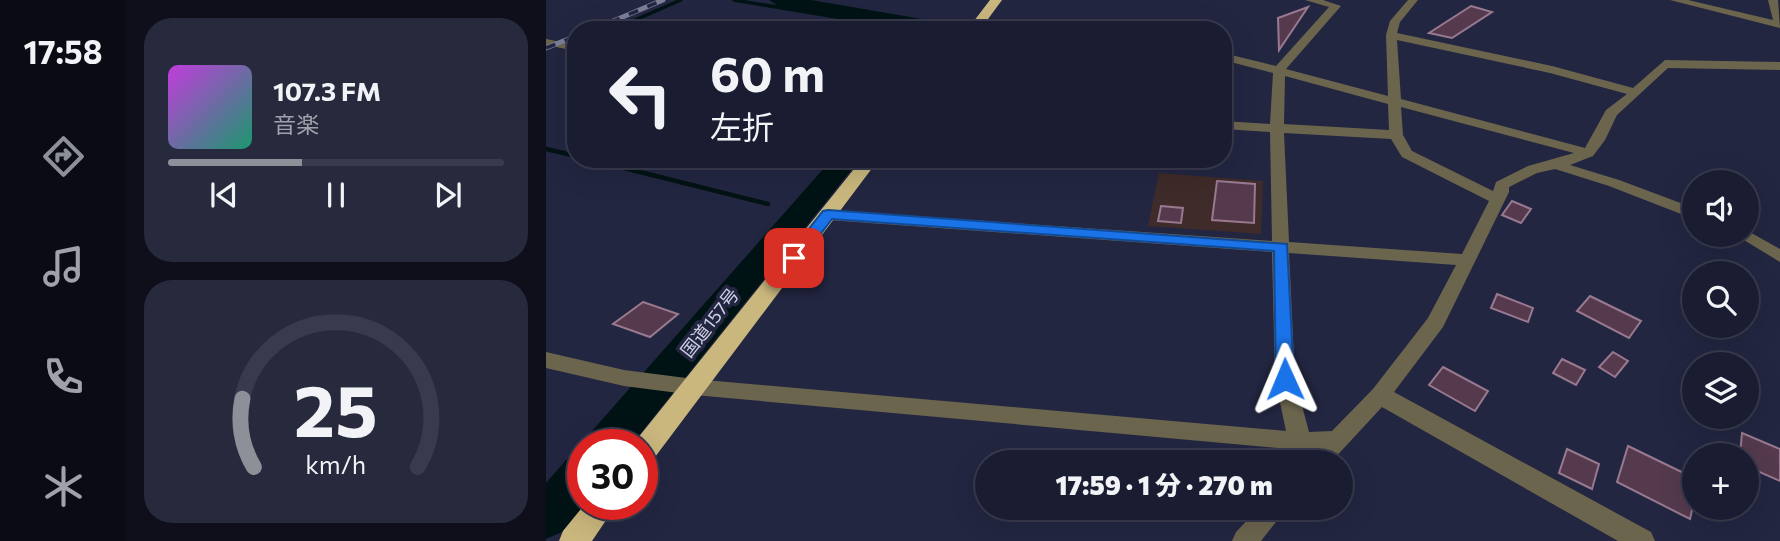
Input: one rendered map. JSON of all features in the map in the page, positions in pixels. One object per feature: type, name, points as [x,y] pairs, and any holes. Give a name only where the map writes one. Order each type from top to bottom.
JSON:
[{"type":"highway","points":[[980,21],[996,0]]},
{"type":"highway","name":"国道157号","points":[[658,433],[864,168]]},
{"type":"highway","points":[[574,541],[590,520]]},
{"type":"street","points":[[1300,442],[1285,379],[1277,128],[1279,70],[1336,6],[1310,0]]},
{"type":"street","points":[[1413,0],[1395,21],[1391,35],[1392,99],[1396,135],[1407,153],[1497,199]]},
{"type":"street","points":[[1675,0],[1779,25],[1773,0]]},
{"type":"street","points":[[1391,35],[1552,70],[1636,93]]},
{"type":"street","points":[[546,42],[567,46]]},
{"type":"street","points":[[1232,58],[1588,153]]},
{"type":"street","points":[[1327,450],[1380,395],[1436,322],[1497,199],[1501,185],[1533,169],[1556,165],[1588,153],[1598,140],[1611,113],[1665,64],[1780,66]]},
{"type":"street","points":[[1232,126],[1396,135]]},
{"type":"street","points":[[1556,165],[1614,183],[1682,209]]},
{"type":"street","points":[[828,215],[1467,260]]},
{"type":"street","points":[[1759,244],[1780,256]]},
{"type":"street","points":[[546,360],[624,378],[694,387],[1300,442],[1336,440]]},
{"type":"street","points":[[1380,395],[1642,541]]},
{"type":"street","points":[[1245,541],[1264,520]]},
{"type":"shaded area","points":[[1159,173],[1263,181],[1261,234],[1148,226]]},
{"type":"building","points":[[1471,6],[1492,12],[1452,38],[1429,33]]},
{"type":"building","points":[[1308,7],[1279,50],[1278,18]]},
{"type":"building","points":[[1217,181],[1255,184],[1254,223],[1212,220]]},
{"type":"building","points":[[1512,201],[1531,209],[1521,223],[1502,215]]},
{"type":"building","points":[[1161,206],[1183,208],[1181,223],[1158,221]]},
{"type":"building","points":[[1497,294],[1533,308],[1528,322],[1491,308]]},
{"type":"building","points":[[1590,296],[1641,321],[1629,338],[1577,311]]},
{"type":"building","points":[[643,302],[678,314],[650,337],[613,324]]},
{"type":"building","points":[[1613,352],[1628,361],[1615,377],[1599,367]]},
{"type":"building","points":[[1562,359],[1585,370],[1576,385],[1553,373]]},
{"type":"building","points":[[1443,367],[1488,391],[1475,411],[1429,385]]},
{"type":"building","points":[[1742,433],[1780,449],[1780,481],[1759,472],[1759,443],[1741,443]]},
{"type":"building","points":[[1628,446],[1682,472],[1682,515],[1617,482]]},
{"type":"building","points":[[1567,449],[1599,464],[1592,489],[1559,473]]},
{"type":"waterway","points":[[633,21],[681,0]]},
{"type":"waterway","points":[[734,0],[861,21]]},
{"type":"waterway","points":[[778,0],[899,21]]},
{"type":"waterway","points":[[546,149],[567,154]]},
{"type":"waterway","points":[[624,168],[768,204]]},
{"type":"waterway","points":[[620,429],[839,168]]},
{"type":"waterway","points":[[546,517],[567,492]]},
{"type":"railway","points":[[613,21],[663,0]]},
{"type":"railway","points":[[546,48],[567,40]]},
{"type":"route","points":[[794,258],[828,215],[1282,247],[1285,379]]}]
